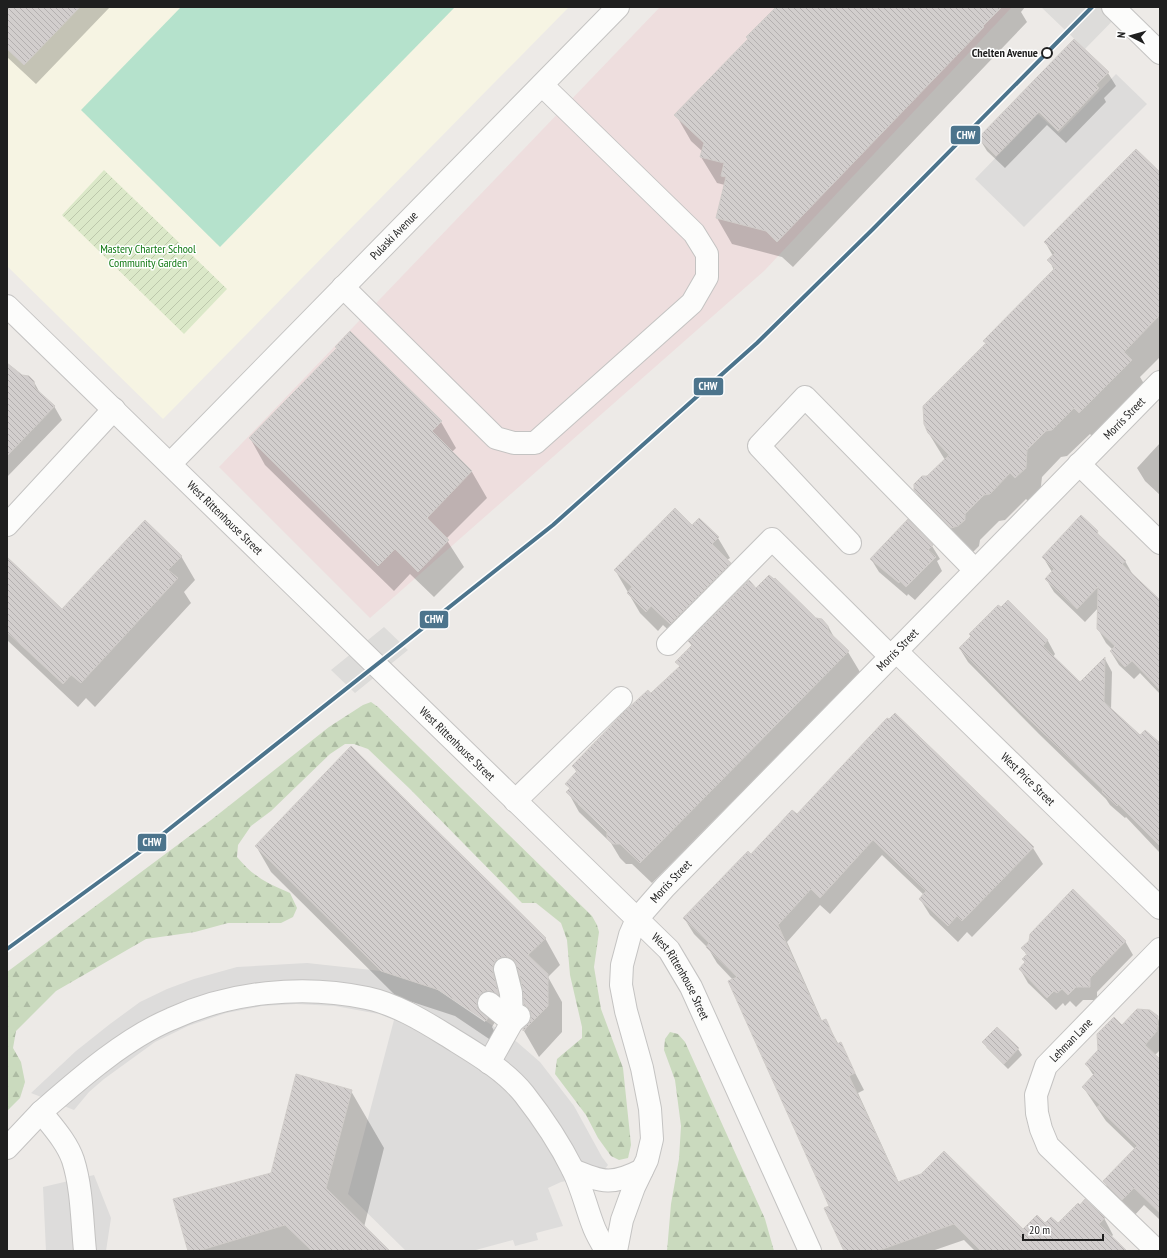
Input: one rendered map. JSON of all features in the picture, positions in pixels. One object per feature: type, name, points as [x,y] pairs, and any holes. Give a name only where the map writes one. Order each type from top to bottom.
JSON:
[{"type":"street","name":"Pulaski Avenue","points":[[170,464],[618,7]]},
{"type":"street","points":[[1116,10],[1160,53]]},
{"type":"street","points":[[343,287],[496,438],[514,443],[535,443],[692,302],[707,277],[707,254],[694,233],[542,85]]},
{"type":"street","name":"West Rittenhouse Street","points":[[7,306],[669,950],[691,987],[810,1251]]},
{"type":"street","name":"Morris Street","points":[[637,919],[665,887],[1160,382]]},
{"type":"street","points":[[850,544],[760,446],[805,397],[975,570]]},
{"type":"street","points":[[7,525],[114,409]]},
{"type":"street","points":[[1079,464],[1160,543]]},
{"type":"street","name":"West Price Street","points":[[668,644],[772,539],[1160,908]]},
{"type":"street","points":[[515,801],[621,698]]},
{"type":"street","points":[[616,1251],[622,1220],[650,1150],[652,1139],[650,1109],[642,1068],[626,1011],[621,986],[624,956],[637,919]]},
{"type":"street","name":"Lehman Lane","points":[[1157,1251],[1048,1146],[1038,1118],[1036,1094],[1046,1066],[1160,949]]},
{"type":"street","points":[[489,1063],[517,1018],[505,970]]},
{"type":"street","points":[[7,1148],[41,1112],[100,1063],[169,1019],[205,1005],[238,996],[306,992],[367,998],[400,1010],[432,1026],[489,1063],[522,1092],[541,1118],[573,1170],[585,1200],[593,1226],[606,1251]]},
{"type":"street","points":[[489,1003],[517,1018]]},
{"type":"street","points":[[41,1112],[59,1134],[73,1159],[78,1187],[85,1251]]},
{"type":"street","points":[[573,1170],[602,1181],[628,1177],[642,1170]]},
{"type":"shaded area","points":[[7,7],[569,7],[163,419],[7,266]]},
{"type":"shaded area","points":[[660,7],[1012,7],[765,270],[370,618],[219,467]]},
{"type":"shaded area","points":[[1116,74],[1147,104],[1024,227],[975,179],[1038,114],[1059,133]]},
{"type":"shaded area","points":[[307,963],[381,971],[439,990],[517,1042],[540,1062],[574,1106],[602,1157],[608,1165],[600,1175],[561,1182],[548,1188],[563,1226],[536,1233],[538,1240],[515,1246],[513,1240],[472,1251],[406,1251],[348,1194],[394,1020],[379,1014],[335,1006],[296,1004],[262,1006],[226,1013],[188,1026],[155,1042],[104,1079],[89,1092],[74,1110],[31,1093],[76,1051],[110,1024],[140,1002],[167,989],[194,979],[237,967]]},
{"type":"shaded area","points":[[94,1175],[111,1218],[106,1251],[46,1251],[43,1187]]},
{"type":"green space","points":[[181,7],[455,7],[220,247],[81,110]]},
{"type":"green space","name":"Mastery Charter School Community Garden","points":[[104,170],[227,289],[184,334],[62,215]]},
{"type":"green space","points":[[371,702],[378,707],[592,916],[599,932],[594,967],[601,1009],[623,1068],[631,1145],[628,1158],[619,1160],[611,1156],[598,1138],[586,1115],[555,1074],[557,1059],[582,1038],[582,1027],[570,975],[567,940],[561,923],[536,903],[522,903],[410,789],[368,749],[354,744],[345,744],[330,754],[271,811],[251,826],[238,845],[237,857],[249,870],[274,886],[290,893],[297,908],[293,917],[281,923],[228,923],[195,932],[146,939],[56,991],[16,1031],[13,1048],[21,1062],[25,1082],[20,1098],[7,1111],[7,972],[211,820],[329,727],[363,705]]},
{"type":"green space","points":[[670,1032],[678,1034],[685,1042],[765,1219],[774,1251],[667,1251],[671,1204],[679,1159],[681,1126],[675,1080],[664,1050],[665,1039]]},
{"type":"pier","points":[[1041,7],[1126,7],[1085,49]]},
{"type":"pier","points":[[384,627],[408,650],[355,693],[331,670]]},
{"type":"building","points":[[7,7],[80,7],[24,65],[7,49]]},
{"type":"building","points":[[776,7],[1002,7],[777,242],[766,231],[716,218],[726,177],[721,176],[724,163],[700,157],[704,143],[674,115],[748,39],[746,37]]},
{"type":"building","points":[[1074,39],[1109,72],[1096,85],[1099,88],[1058,131],[1039,112],[996,156],[978,138]]},
{"type":"building","points":[[1136,149],[1160,172],[1160,315],[1124,352],[1132,360],[1079,413],[1074,408],[1052,430],[1046,431],[1027,450],[1026,468],[1015,478],[1010,473],[990,494],[984,495],[965,514],[965,520],[958,526],[951,528],[914,490],[914,484],[922,476],[927,476],[949,455],[928,433],[924,424],[923,406],[986,343],[983,341],[1055,268],[1047,260],[1055,253],[1044,242]]},
{"type":"building","points":[[350,331],[442,421],[432,431],[472,471],[427,518],[449,540],[418,572],[395,549],[378,566],[249,438],[337,348],[335,347]]},
{"type":"building","points":[[7,363],[22,375],[29,376],[34,381],[35,388],[55,406],[7,456]]},
{"type":"building","points":[[675,508],[692,525],[699,518],[719,537],[712,544],[731,563],[670,624],[651,606],[646,612],[627,593],[632,587],[614,570]]},
{"type":"building","points":[[1081,515],[1126,561],[1122,564],[1160,600],[1160,690],[1132,661],[1125,667],[1110,651],[1115,646],[1097,629],[1098,587],[1077,609],[1045,579],[1054,569],[1042,557]]},
{"type":"building","points":[[908,519],[933,545],[928,550],[936,557],[906,587],[870,559]]},
{"type":"building","points":[[145,520],[182,556],[168,570],[178,578],[81,683],[71,675],[63,684],[7,632],[7,557],[62,609]]},
{"type":"building","points":[[769,575],[774,579],[775,578],[816,618],[822,619],[828,626],[828,631],[849,651],[640,863],[620,844],[613,844],[607,838],[607,831],[566,792],[570,788],[565,784],[577,771],[572,766],[624,712],[648,690],[651,693],[680,666],[675,662],[692,645],[688,641],[749,580],[756,588]]},
{"type":"building","points":[[1008,600],[1048,640],[1043,646],[1080,682],[1105,657],[1104,702],[1140,735],[1145,730],[1160,743],[1160,846],[1118,804],[1117,806],[1102,792],[1103,790],[1015,706],[959,648],[971,636],[969,634],[998,605],[1001,607]]},
{"type":"building","points":[[895,713],[1034,847],[962,921],[957,916],[948,926],[919,899],[926,891],[873,840],[820,898],[811,889],[778,925],[821,1021],[826,1019],[837,1044],[841,1042],[855,1073],[849,1076],[898,1182],[921,1174],[944,1151],[1023,1229],[1037,1215],[1045,1223],[1051,1217],[1058,1223],[1078,1203],[1080,1205],[1085,1199],[1105,1218],[1099,1224],[1127,1251],[981,1251],[954,1224],[877,1251],[844,1251],[824,1208],[829,1206],[728,981],[737,977],[706,947],[709,943],[683,918],[748,851],[751,854],[792,810],[797,814],[887,718],[889,719]]},
{"type":"building","points":[[351,746],[546,938],[528,955],[548,974],[548,1006],[523,1031],[531,1020],[531,1014],[529,1008],[524,1005],[521,980],[514,960],[508,957],[502,957],[496,960],[493,966],[493,972],[499,995],[491,991],[485,991],[480,995],[477,1001],[477,1008],[488,1018],[486,1021],[439,990],[381,971],[255,846]]},
{"type":"building","points":[[1073,889],[1126,941],[1090,978],[1090,987],[1076,987],[1068,995],[1062,989],[1057,993],[1054,991],[1047,998],[1019,969],[1025,962],[1022,959],[1027,954],[1021,948],[1029,941],[1030,934]]},
{"type":"building","points":[[1137,1009],[1150,1010],[1158,1016],[1157,1031],[1145,1045],[1160,1059],[1160,1213],[1134,1188],[1122,1200],[1103,1181],[1137,1146],[1097,1107],[1100,1105],[1082,1087],[1095,1073],[1085,1064],[1098,1050],[1097,1034],[1114,1017],[1122,1025]]},
{"type":"building","points":[[997,1027],[1019,1048],[1004,1064],[982,1042]]},
{"type":"building","points":[[296,1074],[352,1090],[326,1188],[390,1251],[312,1251],[285,1225],[198,1251],[188,1251],[173,1199],[271,1173]]},
{"type":"transit line","name":"CHW","points":[[7,949],[144,849],[553,525],[757,343],[873,229],[1092,7]]},
{"type":"place","name":"Chelten Avenue","points":[[1047,53]]}]
